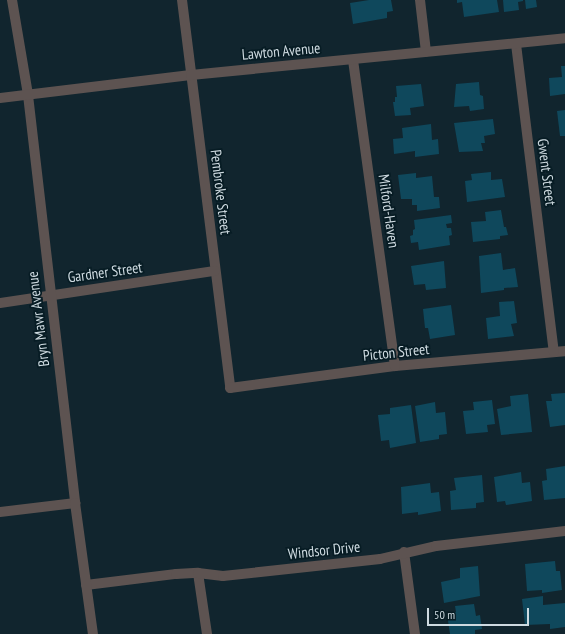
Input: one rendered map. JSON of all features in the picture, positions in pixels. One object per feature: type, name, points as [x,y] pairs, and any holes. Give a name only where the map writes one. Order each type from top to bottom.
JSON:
[{"type":"street","name":"Bryn Mawr Avenue","points":[[12,0],[28,95],[50,296],[75,503],[93,634]]},
{"type":"street","name":"Pembroke Street","points":[[182,0],[230,388]]},
{"type":"street","points":[[420,0],[426,52]]},
{"type":"street","name":"Lawton Avenue","points":[[0,98],[191,74],[353,60],[565,38]]},
{"type":"street","name":"Gwent Street","points":[[516,44],[554,352]]},
{"type":"street","name":"Milford-Haven","points":[[353,60],[395,366]]},
{"type":"street","name":"Gardner Street","points":[[0,303],[215,271]]},
{"type":"street","name":"Picton Street","points":[[230,388],[395,366],[565,351]]},
{"type":"street","points":[[0,512],[75,503]]},
{"type":"street","name":"Windsor Drive","points":[[86,585],[198,573],[210,576],[231,575],[380,559],[404,552],[436,546],[565,531]]},
{"type":"street","points":[[404,552],[415,634]]},
{"type":"street","points":[[198,573],[207,634]]},
{"type":"building","points":[[369,0],[391,0],[393,11],[387,12],[387,18],[353,24],[350,3]]},
{"type":"building","points":[[457,0],[497,0],[499,12],[464,17],[462,2],[457,3]]},
{"type":"building","points":[[503,0],[523,1],[518,2],[519,10],[504,12]]},
{"type":"building","points":[[525,0],[536,0],[537,7],[526,9]]},
{"type":"building","points":[[561,66],[565,66],[565,94],[550,96],[549,78],[562,77]]},
{"type":"building","points":[[479,82],[480,95],[483,96],[484,109],[470,111],[469,106],[454,107],[456,84]]},
{"type":"building","points":[[421,84],[424,106],[410,108],[411,115],[395,116],[393,102],[395,102],[395,97],[397,97],[396,86]]},
{"type":"building","points":[[565,110],[565,136],[560,136],[557,111]]},
{"type":"building","points":[[493,119],[495,134],[484,136],[485,143],[481,143],[483,151],[459,152],[454,123]]},
{"type":"building","points":[[431,124],[432,140],[438,139],[439,154],[415,157],[415,151],[394,154],[393,139],[403,138],[402,128]]},
{"type":"building","points":[[491,172],[491,180],[502,179],[505,197],[467,202],[465,181],[472,180],[471,174]]},
{"type":"building","points":[[416,173],[416,178],[432,176],[434,197],[439,197],[440,208],[417,211],[417,205],[412,205],[412,199],[401,199],[398,175]]},
{"type":"building","points":[[501,210],[504,227],[506,227],[508,235],[500,236],[500,239],[473,242],[471,222],[486,221],[485,212]]},
{"type":"building","points":[[451,215],[452,223],[446,224],[447,228],[451,228],[452,235],[449,236],[450,245],[419,250],[418,242],[411,243],[410,236],[413,235],[413,230],[415,229],[414,220]]},
{"type":"building","points":[[501,253],[503,270],[515,268],[518,287],[504,288],[504,290],[481,293],[479,256]]},
{"type":"building","points":[[444,261],[446,288],[426,290],[425,284],[414,285],[411,266]]},
{"type":"building","points":[[514,301],[517,323],[511,324],[514,336],[488,339],[486,318],[500,316],[499,302]]},
{"type":"building","points":[[451,305],[455,335],[430,339],[428,328],[425,328],[423,309]]},
{"type":"building","points":[[565,393],[565,425],[550,427],[546,401],[552,401],[551,394]]},
{"type":"building","points":[[528,394],[532,432],[501,435],[497,409],[511,406],[510,396]]},
{"type":"building","points":[[492,400],[495,424],[487,425],[488,432],[466,434],[463,411],[474,410],[473,402]]},
{"type":"building","points":[[435,402],[436,413],[445,412],[447,434],[439,435],[439,439],[420,442],[415,406]]},
{"type":"building","points":[[411,405],[416,443],[390,448],[389,440],[381,441],[378,415],[390,414],[390,408]]},
{"type":"building","points":[[565,466],[565,498],[544,500],[542,481],[547,480],[546,469]]},
{"type":"building","points":[[521,472],[522,483],[530,482],[532,501],[506,505],[505,501],[497,502],[494,477]]},
{"type":"building","points":[[482,475],[484,502],[476,503],[476,508],[451,510],[450,491],[456,490],[454,478]]},
{"type":"building","points":[[430,483],[431,493],[439,492],[441,511],[418,515],[418,512],[402,514],[401,487]]},
{"type":"building","points":[[555,561],[556,571],[560,571],[562,590],[542,593],[542,590],[527,591],[525,564]]},
{"type":"building","points":[[478,566],[480,596],[444,603],[441,582],[460,578],[460,568]]},
{"type":"building","points":[[543,596],[543,605],[565,603],[565,627],[550,629],[550,624],[525,625],[522,599]]},
{"type":"building","points":[[474,604],[476,616],[480,615],[482,629],[475,630],[475,634],[450,634],[447,614],[456,612],[455,606]]}]
